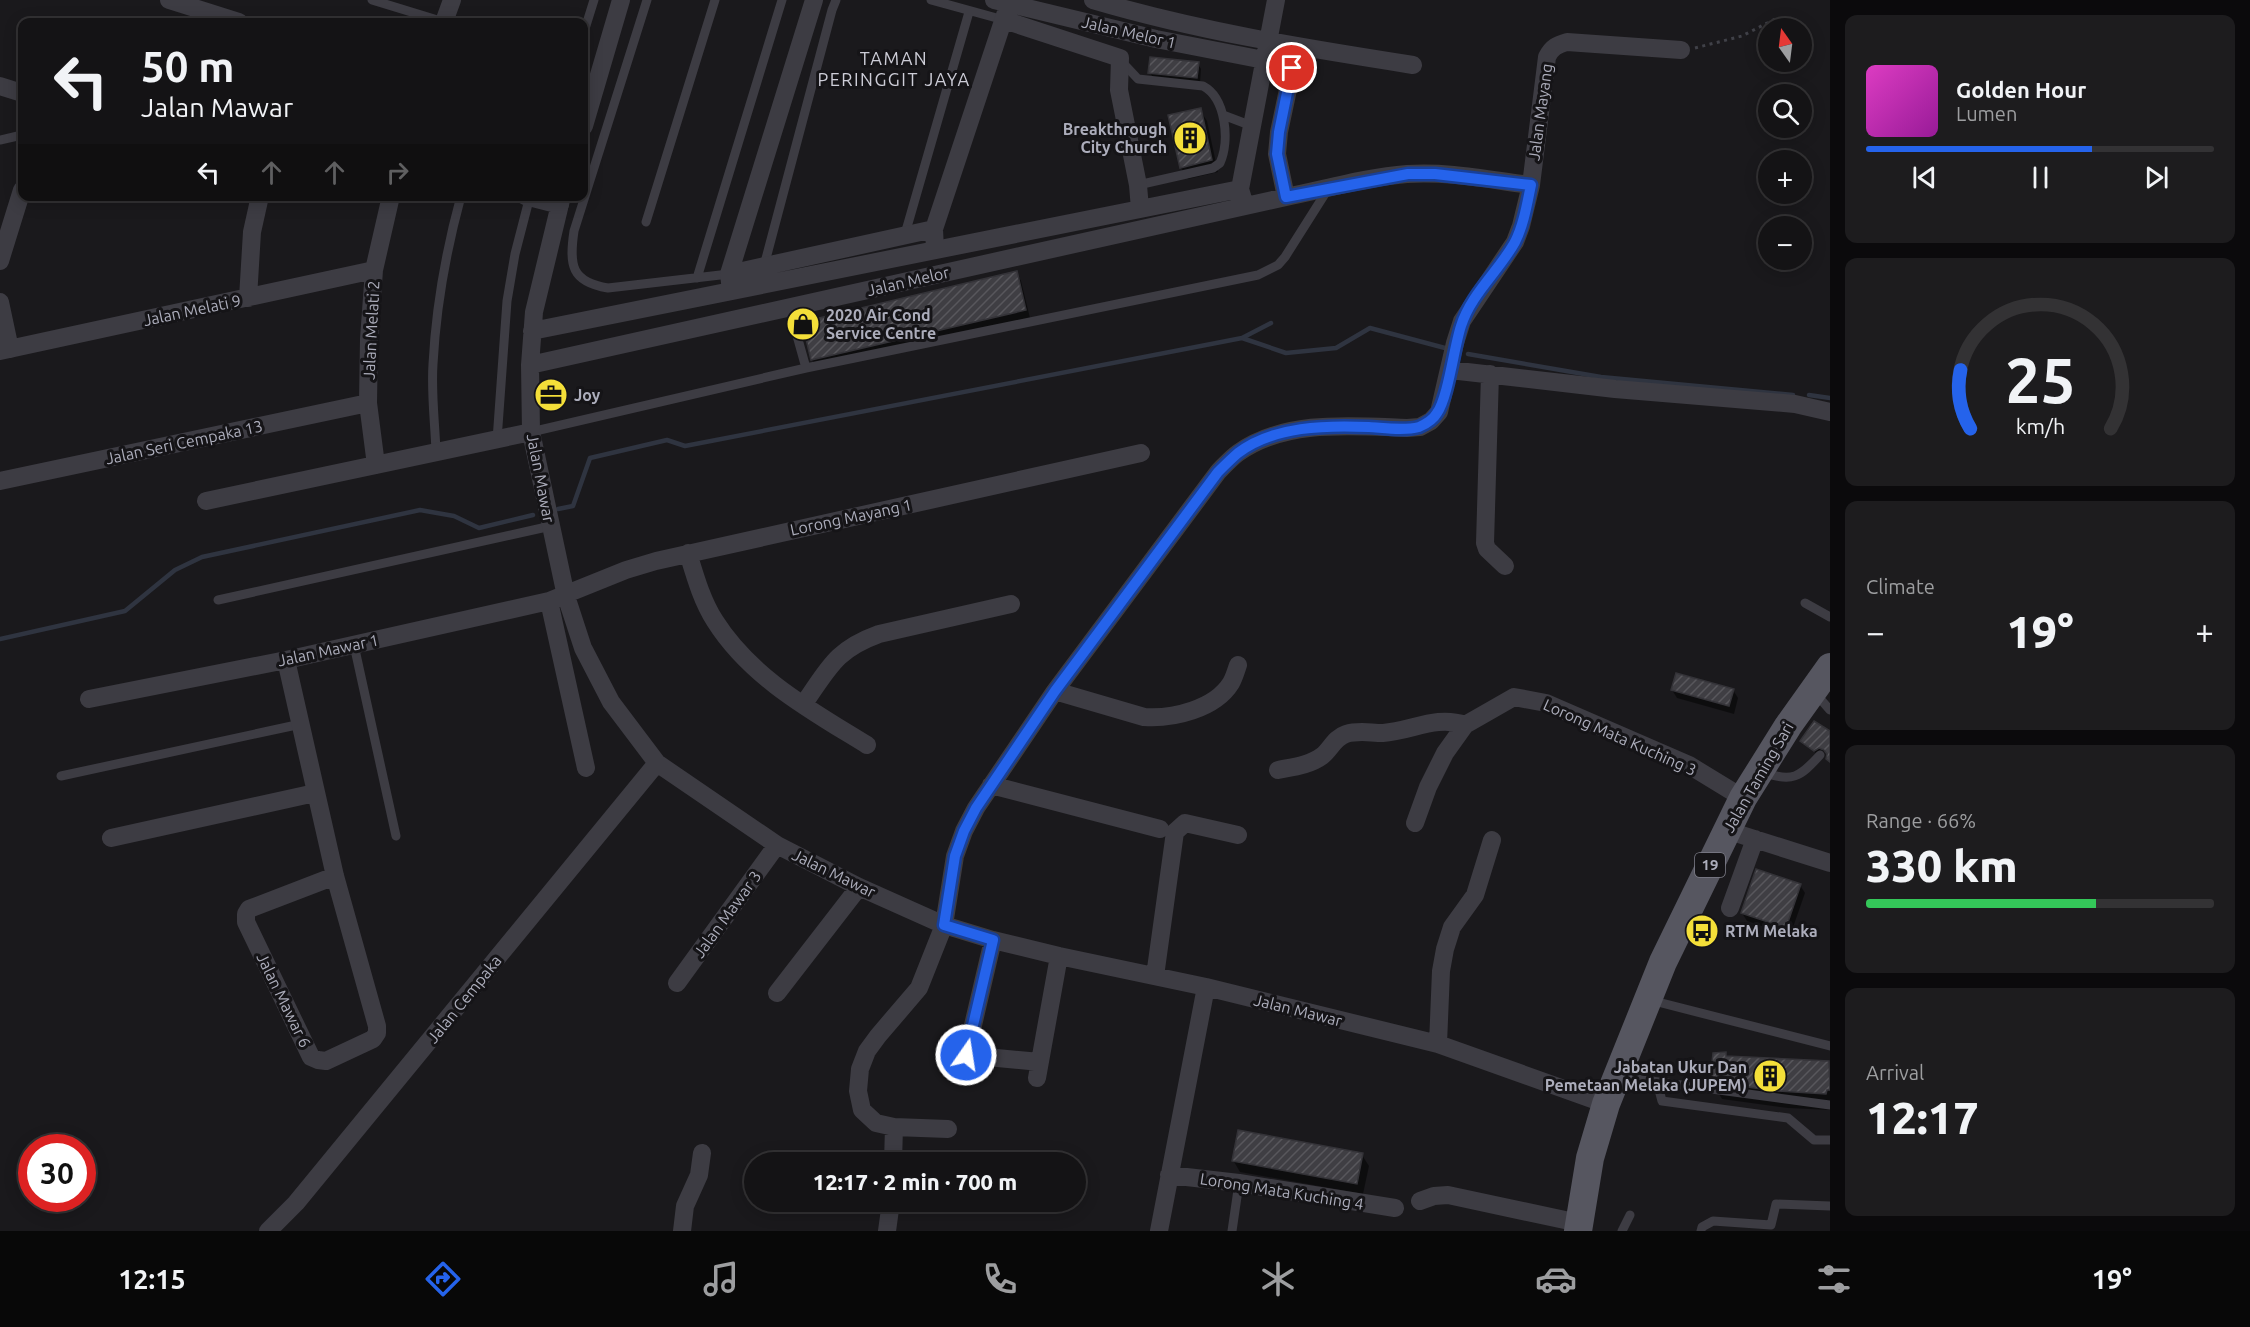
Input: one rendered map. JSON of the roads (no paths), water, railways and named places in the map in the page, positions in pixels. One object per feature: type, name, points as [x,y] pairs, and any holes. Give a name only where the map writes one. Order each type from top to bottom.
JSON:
[{"type":"main road","name":"Jalan Taming Sari","points":[[1578,1227],[1590,1158],[1606,1104],[1663,962],[1743,798],[1760,770],[1821,700],[1830,668]]},
{"type":"street","points":[[169,0],[226,18]]},
{"type":"street","points":[[445,18],[452,0]]},
{"type":"street","points":[[588,112],[621,0]]},
{"type":"street","points":[[730,282],[814,0]]},
{"type":"street","points":[[1093,0],[1160,20],[1297,47],[1413,65]]},
{"type":"street","points":[[1243,197],[1252,126],[1276,0]]},
{"type":"street","points":[[935,250],[934,229],[1002,8],[1120,58],[1119,90],[1138,185],[1140,209]]},
{"type":"street","name":"Jalan Melor 1","points":[[1002,8],[1264,60]]},
{"type":"street","name":"Jalan Mayang","points":[[894,1127],[876,1123],[862,1110],[858,1091],[860,1069],[867,1051],[919,988],[944,925],[955,856],[964,831],[976,808],[1055,691],[1218,472],[1238,453],[1264,439],[1311,429],[1347,426],[1420,427],[1431,421],[1439,412],[1462,321],[1515,242],[1524,217],[1531,185],[1547,57],[1550,50],[1567,42],[1681,50]]},
{"type":"street","points":[[1286,197],[1277,154],[1279,132],[1297,47]]},
{"type":"street","points":[[0,86],[18,92]]},
{"type":"street","name":"Jalan Melor","points":[[532,331],[730,282],[783,281],[1140,209],[1243,197],[1286,197],[1408,174],[1435,174],[1531,185]]},
{"type":"street","name":"Jalan Melor","points":[[530,364],[1028,254],[1243,197]]},
{"type":"street","points":[[248,298],[252,232],[259,201]]},
{"type":"street","name":"Jalan Melati 2","points":[[376,465],[368,403],[374,270],[390,201]]},
{"type":"street","name":"Jalan Mawar","points":[[561,201],[534,312],[530,364],[531,432],[551,526],[557,598],[610,702],[657,763],[777,845],[859,887],[944,925],[1059,956],[1206,987],[1438,1044],[1606,1104]]},
{"type":"street","points":[[0,261],[13,202]]},
{"type":"street","points":[[730,282],[764,266],[934,229]]},
{"type":"street","points":[[1023,232],[1028,254]]},
{"type":"street","name":"Jalan Melati 9","points":[[5,350],[374,270]]},
{"type":"street","points":[[783,281],[789,307]]},
{"type":"street","points":[[0,302],[5,350]]},
{"type":"street","points":[[1450,370],[1615,389],[1795,404],[1830,412]]},
{"type":"street","points":[[1490,374],[1485,543],[1487,549],[1505,566]]},
{"type":"street","name":"Jalan Seri Cempaka 13","points":[[0,481],[368,403]]},
{"type":"street","points":[[206,501],[531,432]]},
{"type":"street","name":"Lorong Mayang 1","points":[[557,598],[626,570],[688,553],[1141,453]]},
{"type":"street","points":[[688,553],[714,620],[734,648],[763,676],[803,705],[867,745]]},
{"type":"street","points":[[557,598],[562,653],[586,768]]},
{"type":"street","name":"Jalan Mawar 1","points":[[89,699],[286,660],[557,598]]},
{"type":"street","points":[[803,705],[834,661],[844,650],[860,640],[1011,604]]},
{"type":"street","points":[[562,653],[583,648]]},
{"type":"street","name":"Jalan Mawar 6","points":[[286,660],[335,876],[377,1026],[377,1033],[373,1039],[326,1061],[311,1057],[246,922],[246,914],[249,909],[335,876]]},
{"type":"street","points":[[1055,691],[1144,717],[1159,718],[1201,707],[1220,696],[1232,682],[1238,665]]},
{"type":"street","name":"Lorong Mata Kuching 3","points":[[1415,823],[1428,787],[1445,753],[1465,725],[1514,697],[1545,703],[1689,765],[1743,798]]},
{"type":"street","points":[[1278,770],[1317,759],[1324,755],[1332,742],[1344,734],[1361,731],[1381,733],[1401,731],[1441,720],[1465,725]]},
{"type":"street","name":"Jalan Cempaka","points":[[268,1231],[297,1203],[657,763]]},
{"type":"street","points":[[992,785],[1160,829]]},
{"type":"street","points":[[111,838],[315,793]]},
{"type":"street","points":[[1155,976],[1175,832],[1185,823],[1238,835]]},
{"type":"street","points":[[1726,830],[1830,863]]},
{"type":"street","points":[[1730,908],[1755,839]]},
{"type":"street","points":[[1438,1044],[1441,971],[1445,949],[1452,927],[1475,895],[1492,840]]},
{"type":"street","name":"Jalan Mawar 3","points":[[677,983],[777,845]]},
{"type":"street","points":[[777,993],[859,887]]},
{"type":"street","points":[[993,940],[966,1055],[1039,1070],[1059,956]]},
{"type":"street","points":[[1159,1231],[1206,987]]},
{"type":"street","points":[[893,1152],[894,1127],[948,1129]]},
{"type":"street","points":[[682,1231],[685,1206],[699,1175],[702,1153]]},
{"type":"street","name":"Lorong Mata Kuching 4","points":[[1169,1175],[1239,1183],[1395,1208]]},
{"type":"street","points":[[1420,1201],[1434,1196],[1448,1195],[1578,1227]]},
{"type":"street","points":[[887,1231],[890,1212]]},
{"type":"lane","points":[[372,0],[431,18]]},
{"type":"lane","points":[[588,19],[594,0]]},
{"type":"lane","points":[[588,187],[647,0]]},
{"type":"lane","points":[[646,222],[715,0]]},
{"type":"lane","points":[[697,278],[782,0]]},
{"type":"lane","points":[[764,266],[836,0]]},
{"type":"lane","points":[[931,0],[969,12],[1002,8]]},
{"type":"lane","points":[[904,234],[969,12]]},
{"type":"lane","points":[[1120,58],[1138,79],[1203,86],[1211,90],[1223,115],[1225,145],[1220,163],[1213,168],[1138,185]]},
{"type":"lane","points":[[1223,115],[1252,126]]},
{"type":"lane","points":[[0,140],[18,136]]},
{"type":"lane","points":[[531,432],[806,368],[1258,275],[1278,265],[1285,257],[1328,189]]},
{"type":"lane","points":[[436,452],[433,366],[438,309],[448,243],[460,201]]},
{"type":"lane","points":[[497,440],[507,301],[527,201]]},
{"type":"lane","points":[[583,201],[574,231],[571,261],[578,275],[590,285],[608,288],[697,278],[730,282]]},
{"type":"lane","points":[[789,307],[806,368]]},
{"type":"lane","points":[[218,600],[551,526]]},
{"type":"lane","points":[[1805,603],[1830,617]]},
{"type":"lane","points":[[354,645],[396,836]]},
{"type":"lane","points":[[62,776],[301,724]]},
{"type":"lane","points":[[1760,770],[1780,778],[1793,777],[1804,772],[1820,755]]},
{"type":"lane","points":[[1648,1000],[1830,1046]]},
{"type":"lane","points":[[1617,1077],[1778,1100],[1830,1105]]},
{"type":"lane","points":[[1657,1082],[1662,1101],[1788,1118],[1814,1140],[1830,1140]]},
{"type":"lane","points":[[1709,1107],[1710,1089]]},
{"type":"lane","points":[[1232,1231],[1239,1183]]},
{"type":"lane","points":[[1701,1231],[1702,1227],[1713,1221],[1771,1228],[1776,1204],[1830,1206]]},
{"type":"lane","points":[[1622,1231],[1630,1215]]},
{"type":"waterway","points":[[1242,338],[1271,323]]},
{"type":"waterway","points":[[558,509],[573,506],[590,458],[667,440],[685,446],[1242,338],[1286,353],[1336,348],[1370,328],[1445,348]]},
{"type":"waterway","points":[[1468,354],[1601,377],[1793,395]]},
{"type":"waterway","points":[[1809,395],[1830,398]]},
{"type":"waterway","points":[[0,639],[125,611],[175,570],[202,557],[420,510],[454,516],[479,528],[533,515]]},
{"type":"place","name":"Breakthrough City Church","points":[[1190,138]]},
{"type":"place","name":"2020 Air Cond Service Centre","points":[[803,324]]},
{"type":"place","name":"Joy","points":[[551,395]]},
{"type":"place","name":"RTM Melaka","points":[[1702,931]]},
{"type":"place","name":"Jabatan Ukur Dan Pemetaan Melaka (JUPEM)","points":[[1770,1076]]},
{"type":"district","name":"TAMAN PERINGGIT JAYA","points":[[894,69]]}]
